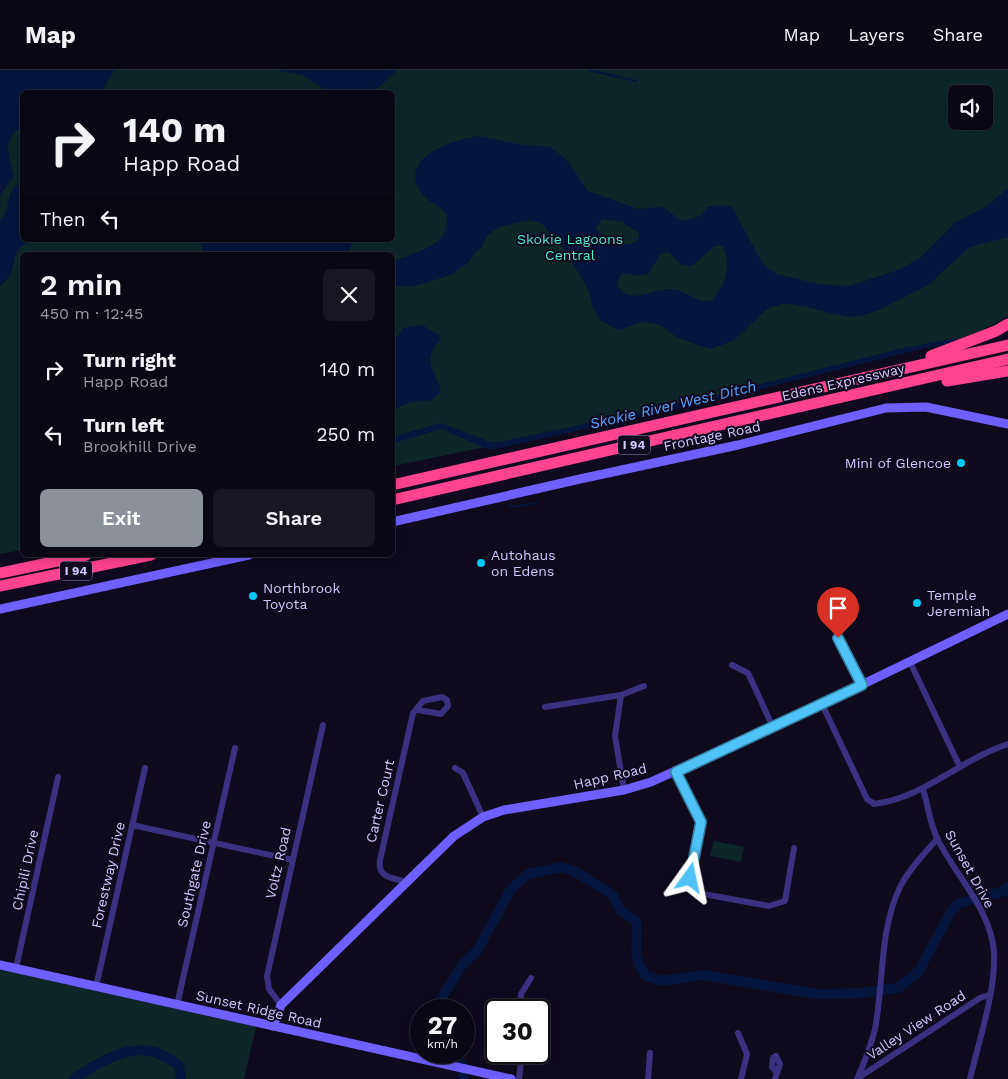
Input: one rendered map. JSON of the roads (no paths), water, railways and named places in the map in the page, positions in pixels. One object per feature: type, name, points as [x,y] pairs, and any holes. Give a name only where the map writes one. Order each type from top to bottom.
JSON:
[{"type":"highway","points":[[873,376],[957,347],[1008,324]]},
{"type":"highway","name":"Edens Expressway","points":[[395,484],[1008,345]]},
{"type":"highway","name":"Edens Expressway","points":[[395,499],[1008,359]]},
{"type":"highway","points":[[876,390],[1008,371]]},
{"type":"highway","name":"I 94","points":[[0,573],[76,557]]},
{"type":"highway","name":"I 94","points":[[0,586],[142,557]]},
{"type":"street","name":"Frontage Road","points":[[395,521],[580,478],[738,445],[886,408],[926,407],[1008,424]]},
{"type":"street","points":[[0,609],[130,583],[240,557]]},
{"type":"street","name":"Happ Road","points":[[273,1026],[281,1004],[454,836],[482,817],[504,810],[624,790],[676,772],[1008,614]]},
{"type":"street","points":[[838,638],[862,685]]},
{"type":"street","points":[[910,662],[960,767]]},
{"type":"street","points":[[732,665],[748,673],[772,725]]},
{"type":"street","points":[[544,707],[621,695],[644,686]]},
{"type":"street","points":[[621,695],[615,736],[624,790]]},
{"type":"street","points":[[822,704],[867,799],[874,804],[886,803],[923,789],[960,767],[1008,744]]},
{"type":"street","name":"Carter Court","points":[[407,882],[385,876],[379,869],[413,714],[418,710]]},
{"type":"street","name":"Voltz Road","points":[[281,1004],[269,989],[268,976],[324,725]]},
{"type":"street","name":"Southgate Drive","points":[[177,1004],[235,748]]},
{"type":"street","name":"Forestway Drive","points":[[96,987],[145,768]]},
{"type":"street","points":[[455,768],[463,772],[482,817]]},
{"type":"street","points":[[676,772],[701,822],[690,878],[698,893],[769,906],[784,901],[794,848]]},
{"type":"street","name":"Chipili Drive","points":[[16,968],[58,777]]},
{"type":"street","name":"Sunset Drive","points":[[923,789],[937,839],[977,905],[988,927],[994,951],[994,968],[989,995],[970,1079]]},
{"type":"street","points":[[132,825],[293,860]]},
{"type":"street","points":[[857,1079],[870,1049],[880,997],[886,932],[891,911],[901,886],[937,839]]},
{"type":"street","name":"Sunset Ridge Road","points":[[0,965],[511,1079]]},
{"type":"street","points":[[520,999],[520,994],[531,978]]},
{"type":"street","name":"Valley View Road","points":[[857,1079],[980,998],[989,995]]},
{"type":"street","points":[[738,1033],[747,1054],[741,1079]]},
{"type":"street","points":[[648,1079],[650,1053]]},
{"type":"street","points":[[519,1079],[521,1064]]},
{"type":"water","points":[[0,70],[114,70],[103,90],[20,90],[20,128],[11,137],[8,148],[14,176],[0,195]]},
{"type":"water","points":[[276,70],[397,70],[376,90],[325,90],[302,75]]},
{"type":"water","points":[[479,136],[517,144],[550,147],[566,159],[588,191],[638,209],[659,207],[666,209],[678,219],[686,220],[699,216],[708,207],[721,205],[732,207],[760,259],[767,268],[777,274],[819,284],[849,286],[901,269],[922,256],[956,222],[987,206],[1008,188],[1008,237],[970,247],[928,285],[879,310],[861,316],[847,317],[794,304],[781,304],[767,309],[733,341],[710,349],[678,338],[660,325],[643,322],[618,330],[601,321],[593,308],[589,291],[564,248],[542,224],[530,220],[499,227],[487,236],[481,248],[469,262],[451,275],[415,286],[395,287],[395,260],[434,244],[443,236],[446,228],[446,213],[419,190],[415,178],[417,168],[423,159],[433,151],[457,141]],"holes":[[[602,219],[622,222],[639,233],[638,240],[634,243],[620,243],[605,237],[596,228]],[[715,246],[722,246],[727,260],[726,274],[713,300],[697,299],[681,291],[669,289],[634,296],[621,291],[617,284],[622,273],[639,276],[648,274],[661,253],[669,252],[680,264],[692,266]]]},
{"type":"water","points":[[20,183],[20,242],[30,242],[19,249],[11,273],[0,286],[0,220],[4,216],[9,197]]},
{"type":"water","points":[[201,242],[352,242],[350,252],[203,252]]},
{"type":"water","points":[[422,325],[439,335],[440,340],[432,352],[431,363],[440,386],[439,394],[430,401],[410,403],[395,410],[395,337],[398,336],[403,328]]},
{"type":"water","name":"Skokie River West Ditch","points":[[955,338],[955,341],[945,347],[939,345],[729,397],[496,449],[487,449],[442,429],[395,442],[395,436],[441,423],[490,442],[500,442],[718,395],[899,349]]},
{"type":"waterway","points":[[589,70],[636,81]]},
{"type":"waterway","points":[[509,504],[511,507],[536,503]]},
{"type":"waterway","points":[[441,999],[463,964],[477,951],[511,889],[528,874],[561,867],[574,871],[613,895],[620,910],[636,921],[638,961],[646,976],[662,981],[703,975],[817,994],[862,993],[898,988],[919,971],[950,913],[959,903],[1002,892],[1008,887]]},
{"type":"waterway","points":[[74,1079],[112,1057],[122,1053],[144,1050],[161,1054],[179,1065],[181,1079]]},
{"type":"waterway","points":[[461,1064],[464,1079]]},
{"type":"place","name":"Mini of Glencoe","points":[[961,463]]},
{"type":"place","name":"Autohaus on Edens","points":[[481,563]]},
{"type":"place","name":"Northbrook Toyota","points":[[253,596]]},
{"type":"place","name":"Temple Jeremiah","points":[[917,603]]},
{"type":"park label","name":"Skokie Lagoons Central","points":[[570,247]]}]
